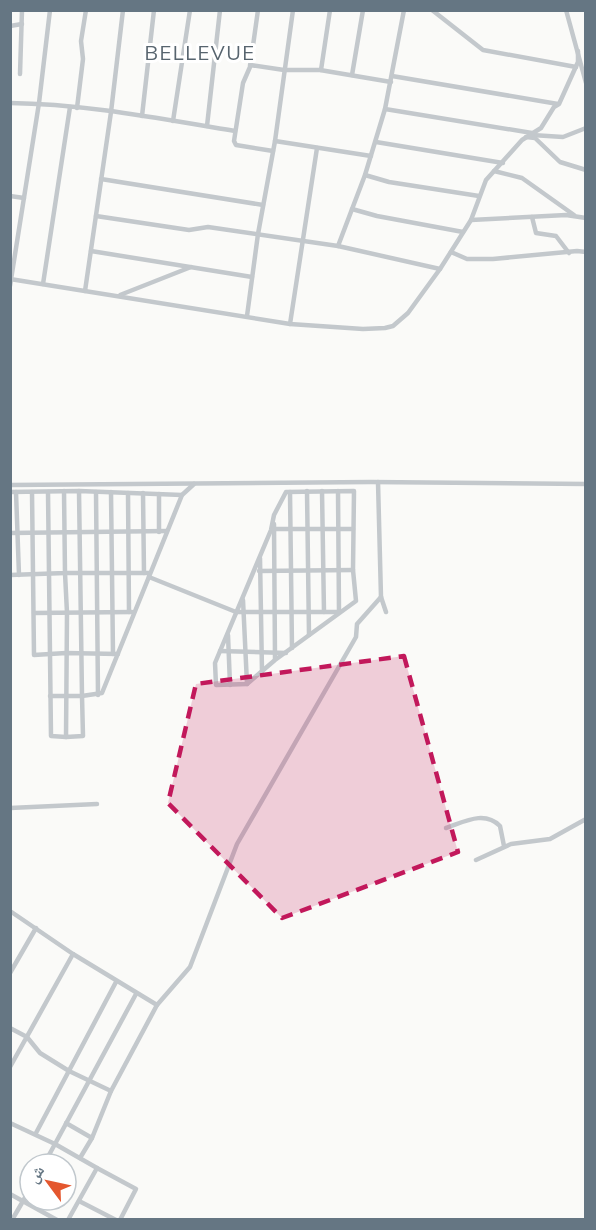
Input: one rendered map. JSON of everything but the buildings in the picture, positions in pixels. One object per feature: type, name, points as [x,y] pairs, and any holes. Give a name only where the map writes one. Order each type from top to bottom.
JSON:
[{"type":"street","points":[[20,74],[22,10]]},
{"type":"street","points":[[10,286],[39,103],[50,10]]},
{"type":"street","points":[[77,108],[83,59],[81,41],[86,10]]},
{"type":"street","points":[[85,291],[123,10]]},
{"type":"street","points":[[142,116],[154,10]]},
{"type":"street","points":[[173,121],[190,10]]},
{"type":"street","points":[[207,126],[220,10]]},
{"type":"street","points":[[258,10],[250,65],[243,84],[234,141],[236,145],[273,151]]},
{"type":"street","points":[[247,316],[293,10]]},
{"type":"street","points":[[321,70],[330,10]]},
{"type":"street","points":[[352,75],[363,10]]},
{"type":"street","points":[[338,246],[376,142],[385,109],[404,10]]},
{"type":"street","points":[[432,10],[483,50],[576,67]]},
{"type":"street","points":[[566,10],[585,83]]},
{"type":"street","points":[[10,26],[22,24]]},
{"type":"street","points":[[11,279],[290,324],[363,329],[393,326],[408,313],[451,252],[471,220],[478,196],[486,180],[529,135],[542,128],[554,107],[559,104],[576,67],[578,51]]},
{"type":"street","points":[[250,65],[284,70],[321,70],[559,104]]},
{"type":"street","points":[[10,103],[39,103],[235,131]]},
{"type":"street","points":[[43,284],[70,107]]},
{"type":"street","points":[[385,109],[529,135],[562,137],[585,128]]},
{"type":"street","points":[[529,135],[560,162],[585,170]]},
{"type":"street","points":[[275,141],[370,156]]},
{"type":"street","points":[[376,142],[503,163]]},
{"type":"street","points":[[290,324],[317,148]]},
{"type":"street","points":[[494,171],[522,178],[576,216]]},
{"type":"street","points":[[365,175],[389,182],[478,196]]},
{"type":"street","points":[[101,179],[263,205]]},
{"type":"street","points":[[10,196],[24,198]]},
{"type":"street","points":[[352,209],[463,232]]},
{"type":"street","points":[[96,216],[189,230],[208,227],[338,246],[440,269]]},
{"type":"street","points":[[471,220],[576,216],[585,218]]},
{"type":"street","points":[[532,217],[536,233],[556,236],[568,253]]},
{"type":"street","points":[[91,251],[252,277]]},
{"type":"street","points":[[451,252],[466,259],[585,252]]},
{"type":"street","points":[[118,296],[191,267]]},
{"type":"street","points":[[378,482],[381,597],[386,612]]},
{"type":"street","points":[[10,485],[378,482],[585,484]]},
{"type":"street","points":[[50,696],[82,696],[102,693],[115,654],[182,495],[194,484]]},
{"type":"street","points":[[64,491],[67,613],[66,736]]},
{"type":"street","points":[[19,574],[13,492],[79,491],[182,495]]},
{"type":"street","points":[[48,492],[51,736],[83,736],[79,491]]},
{"type":"street","points":[[307,491],[309,635]]},
{"type":"street","points":[[322,491],[324,612]]},
{"type":"street","points":[[338,491],[339,612]]},
{"type":"street","points":[[273,529],[215,663],[216,685],[247,684],[356,601],[353,570],[354,491],[286,492],[274,515],[276,660]]},
{"type":"street","points":[[32,492],[34,655],[115,654]]},
{"type":"street","points":[[96,492],[98,695]]},
{"type":"street","points":[[111,492],[112,612],[115,654]]},
{"type":"street","points":[[290,492],[292,648]]},
{"type":"street","points":[[128,493],[132,612]]},
{"type":"street","points":[[143,493],[143,532],[148,574]]},
{"type":"street","points":[[159,494],[159,532]]},
{"type":"street","points":[[273,529],[353,530]]},
{"type":"street","points":[[10,533],[167,531]]},
{"type":"street","points":[[260,555],[262,672]]},
{"type":"street","points":[[253,571],[353,570]]},
{"type":"street","points":[[10,575],[148,574],[237,612],[339,612]]},
{"type":"street","points":[[243,597],[247,684]]},
{"type":"street","points":[[80,1158],[92,1138],[111,1091],[157,1005],[190,967],[237,844],[356,636],[357,624],[381,597]]},
{"type":"street","points":[[34,613],[132,612]]},
{"type":"street","points":[[228,632],[230,685]]},
{"type":"street","points":[[220,651],[286,653]]},
{"type":"street","points":[[10,808],[97,804]]},
{"type":"street","points":[[447,828],[472,819],[490,819],[500,826],[504,846]]},
{"type":"street","points":[[476,860],[511,844],[550,839],[585,819]]},
{"type":"street","points":[[10,911],[116,982],[157,1005]]},
{"type":"street","points":[[10,973],[36,928]]},
{"type":"street","points":[[10,1067],[73,954]]},
{"type":"street","points":[[10,957],[17,961]]},
{"type":"street","points":[[36,1133],[116,982]]},
{"type":"street","points":[[51,1152],[136,994]]},
{"type":"street","points":[[10,1028],[27,1037],[40,1053],[69,1071],[111,1091]]},
{"type":"street","points":[[11,1123],[36,1133],[136,1189],[118,1220],[79,1201]]},
{"type":"street","points":[[66,1123],[92,1138]]},
{"type":"street","points":[[68,1220],[97,1168]]},
{"type":"street","points":[[43,1212],[57,1220]]},
{"type":"highlighted area","points":[[404,656],[458,852],[282,918],[168,803],[196,684]]},
{"type":"district","name":"BELLEVUE","points":[[200,53]]}]
